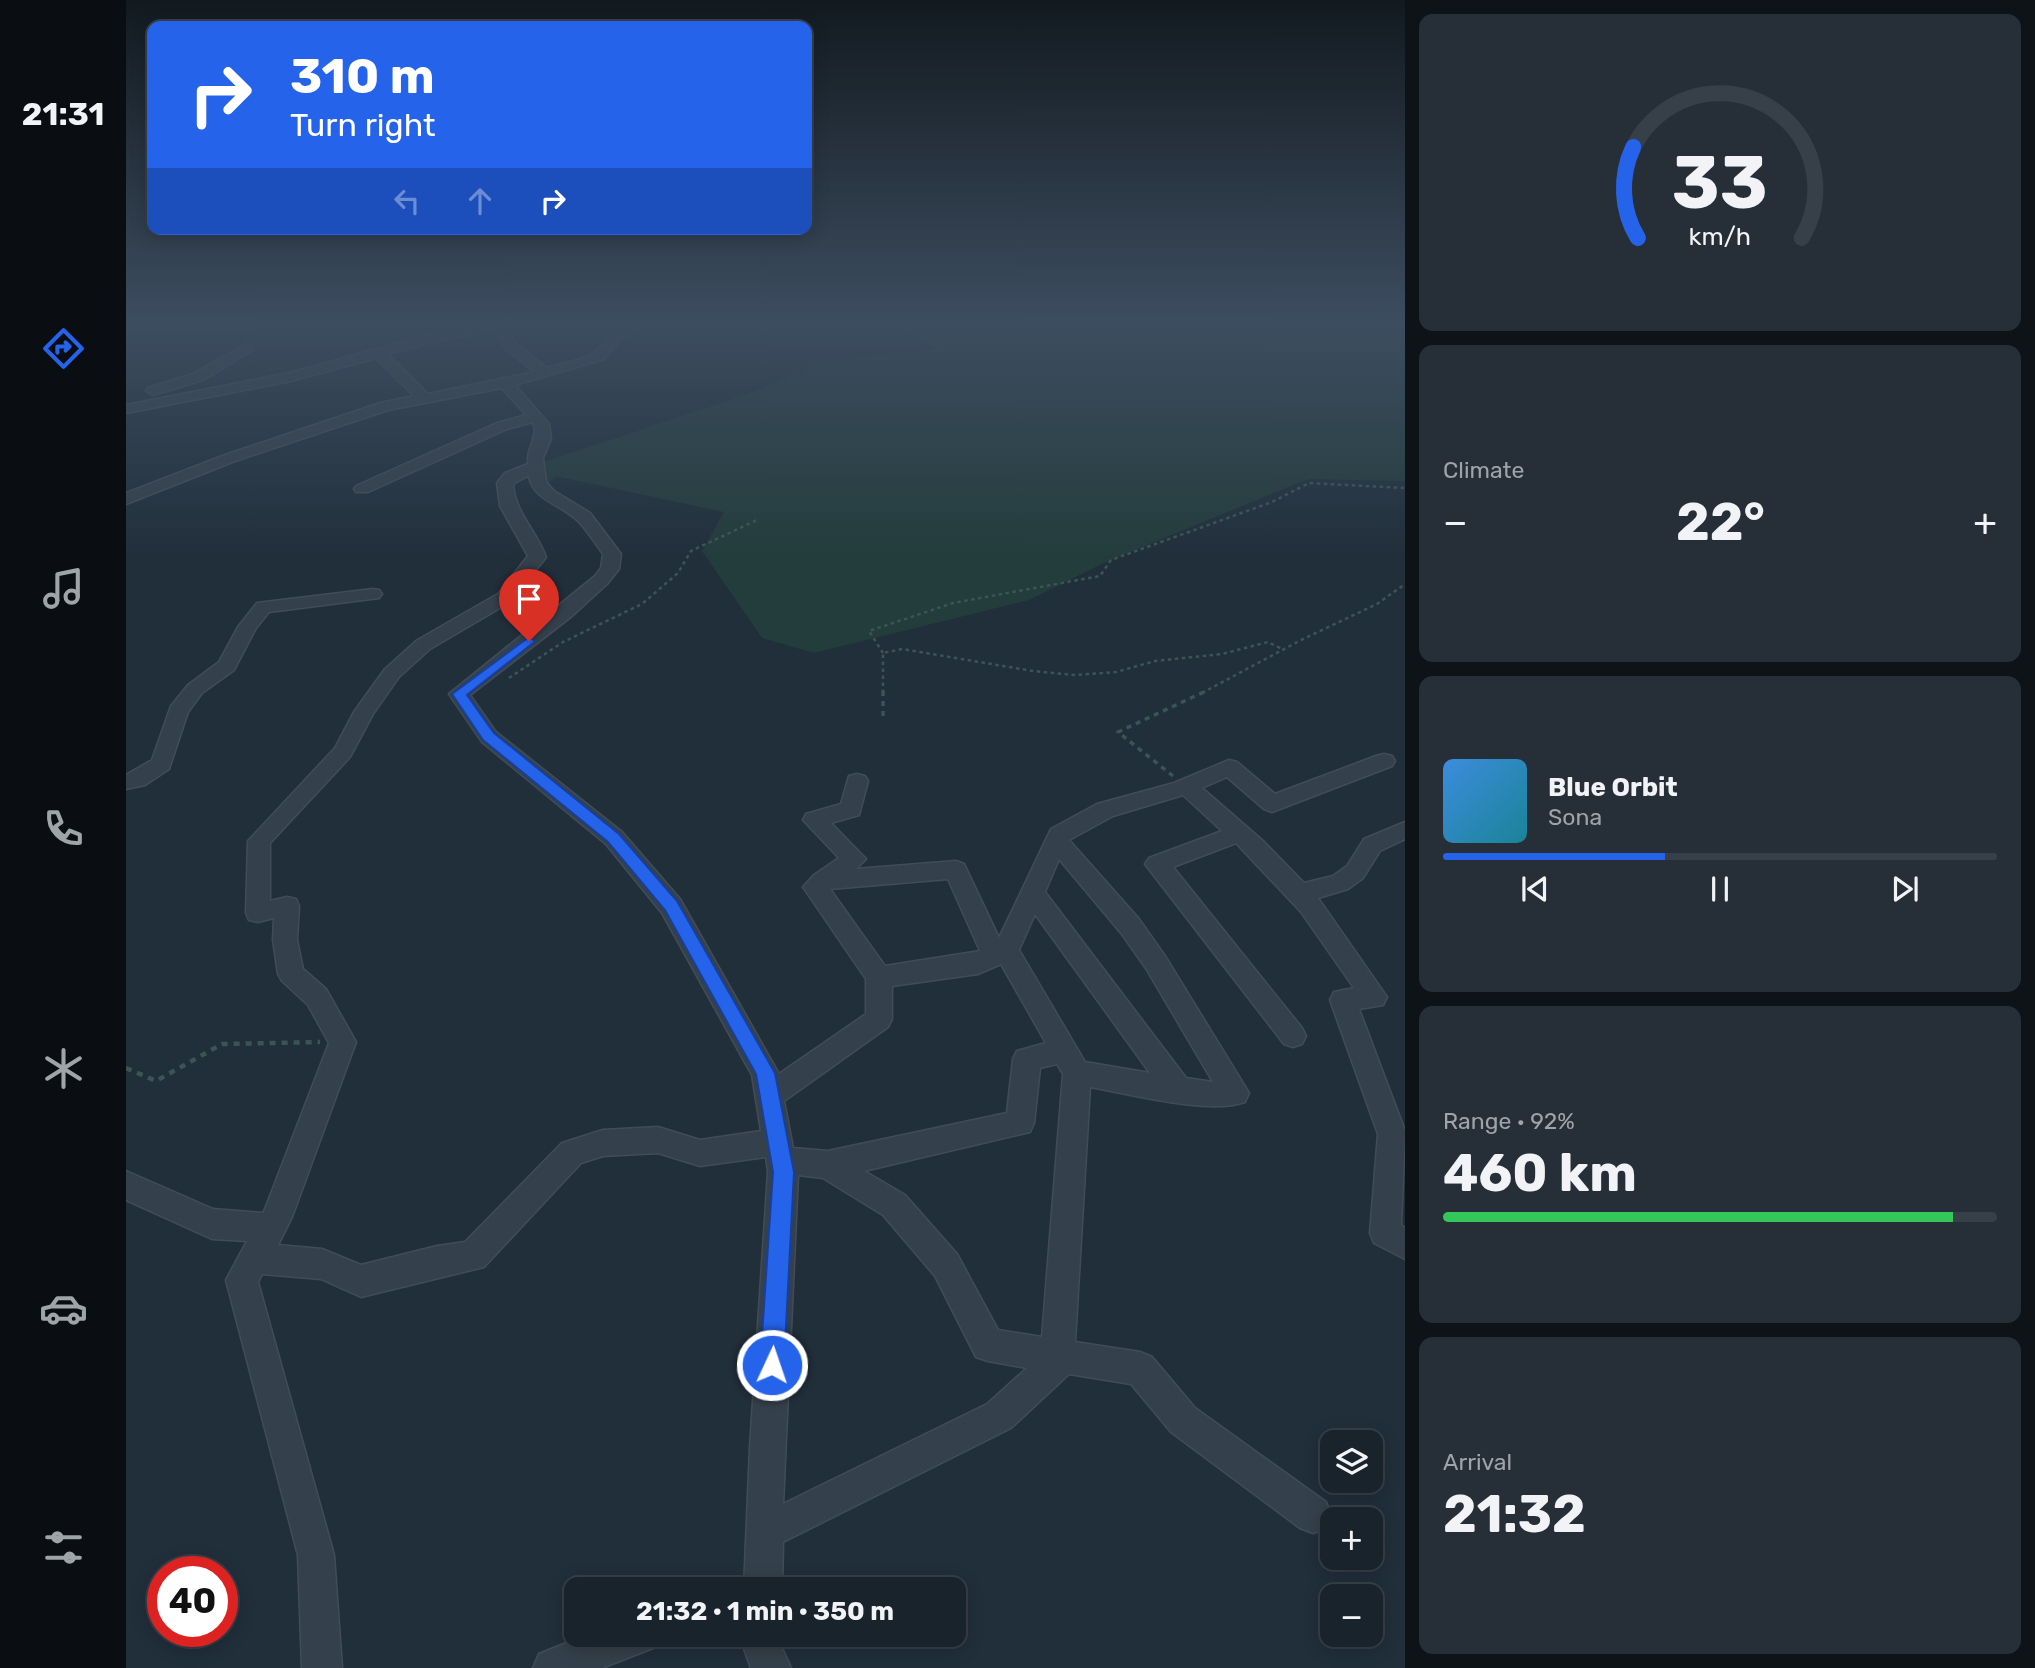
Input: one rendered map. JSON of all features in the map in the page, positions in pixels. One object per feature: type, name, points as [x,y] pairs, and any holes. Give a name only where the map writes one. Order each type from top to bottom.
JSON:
[{"type":"street","points":[[126,409],[163,402]]},
{"type":"street","points":[[126,499],[242,454],[403,402]]},
{"type":"street","points":[[522,402],[542,424],[543,439],[535,458],[538,483],[548,494],[584,517],[612,554],[610,569],[565,612],[459,694],[489,737],[614,838],[671,906],[765,1073],[783,1172],[762,1577]]},
{"type":"street","points":[[362,489],[502,426],[535,417]]},
{"type":"street","points":[[322,1668],[316,1555],[242,1280],[271,1228],[343,1042],[317,997],[291,974],[285,940],[287,906],[258,913],[259,841],[343,752],[364,712],[392,673],[424,645],[504,598],[522,572],[537,557],[533,541],[519,528],[505,493],[505,482],[511,476],[535,467]]},
{"type":"street","points":[[126,782],[137,780],[161,764],[178,711],[195,689],[227,666],[247,626],[264,607],[373,594]]},
{"type":"street","points":[[878,977],[978,964],[1000,953],[1059,835],[1105,810],[1186,786],[1229,767],[1272,804],[1384,761]]},
{"type":"street","points":[[769,1096],[879,1018],[878,977],[815,887],[854,859],[814,820],[851,809],[857,781]]},
{"type":"street","points":[[1186,786],[1239,833],[1310,905],[1374,997],[1343,1000],[1392,1134],[1385,1233],[1405,1244]]},
{"type":"street","points":[[1300,894],[1340,883],[1355,872],[1372,845],[1405,830]]},
{"type":"street","points":[[1239,833],[1157,864],[1293,1036]]},
{"type":"street","points":[[828,1165],[1020,1123],[1027,1059],[1070,1062],[1208,1094],[1235,1093],[1130,926],[1056,840]]},
{"type":"street","points":[[765,1532],[999,1416],[1057,1363],[1058,1355],[1070,1062],[1000,953],[956,870],[822,881]]},
{"type":"street","points":[[1032,892],[1178,1089]]},
{"type":"street","points":[[255,1258],[322,1264],[360,1281],[437,1261],[473,1256],[572,1152],[603,1143],[658,1140],[700,1153],[779,1151],[828,1165],[894,1205],[946,1265],[988,1345],[1140,1369],[1183,1420],[1313,1515]]},
{"type":"street","points":[[126,1185],[212,1224],[271,1228]]},
{"type":"street","points":[[553,1668],[606,1647]]},
{"type":"street","points":[[762,1647],[771,1668]]},
{"type":"path","points":[[883,716],[883,653],[869,631],[899,618],[988,595],[1100,576],[1111,560],[1272,502],[1309,483],[1405,488]]},
{"type":"path","points":[[474,683],[498,685],[563,642],[642,604],[678,573],[691,551],[757,520]]},
{"type":"path","points":[[1186,786],[1118,732],[1179,705],[1377,604],[1405,584]]},
{"type":"path","points":[[883,653],[902,649],[1032,671],[1074,675],[1116,672],[1155,661],[1222,654],[1268,642],[1284,650]]},
{"type":"path","points":[[126,1068],[156,1081],[222,1044],[343,1042]]},
{"type":"green space","points":[[725,402],[1405,402],[1405,481],[1308,479],[1106,562],[1029,600],[814,653],[762,638],[702,551],[724,512],[555,476],[548,485],[537,464]]},
{"type":"route","points":[[529,641],[459,694],[489,737],[563,800],[614,838],[671,906],[765,1073],[783,1172],[772,1365]]}]
